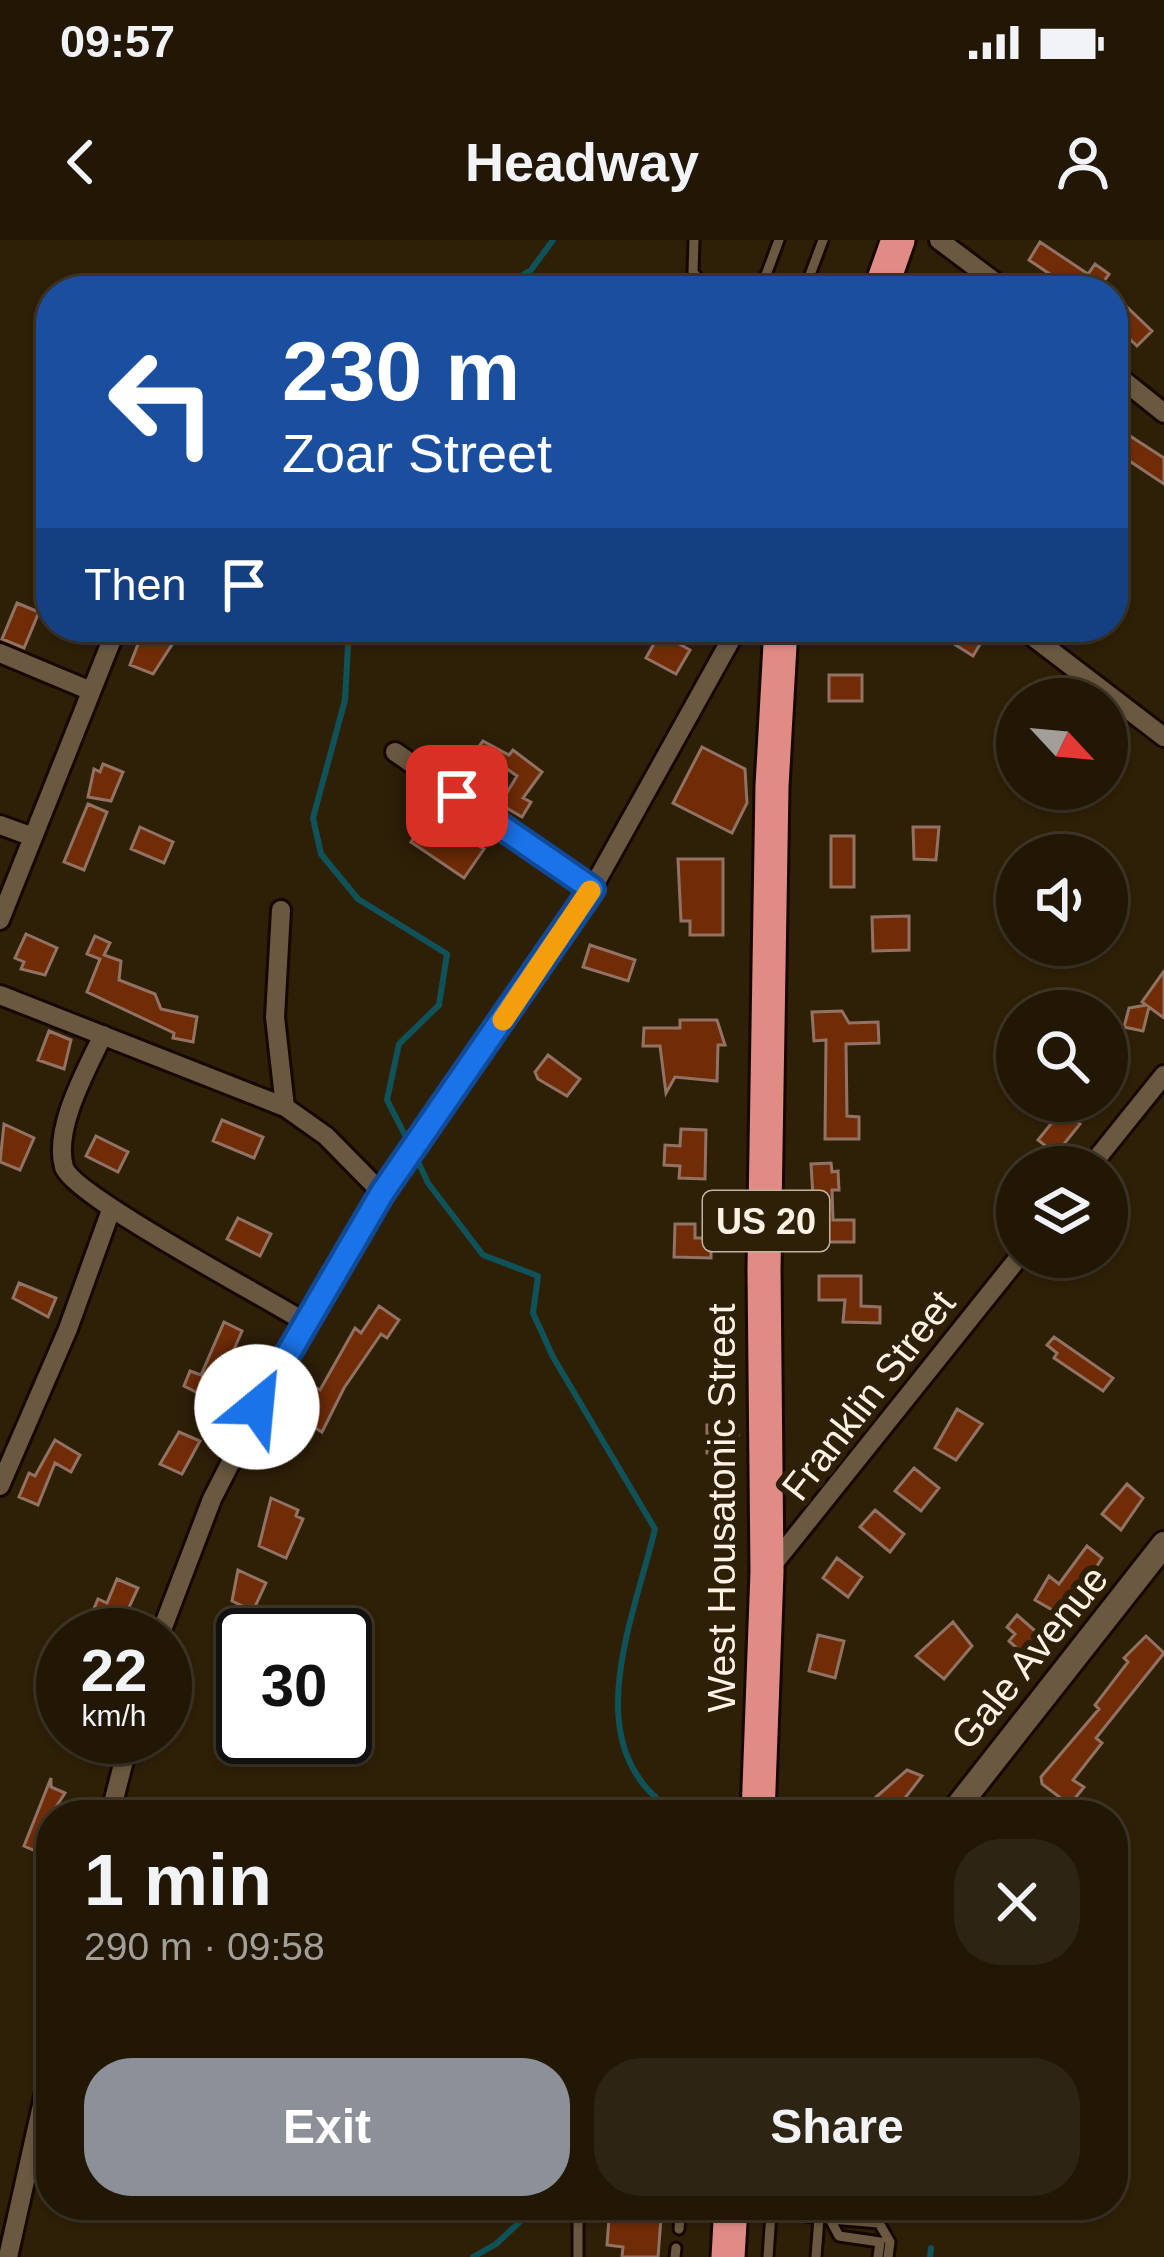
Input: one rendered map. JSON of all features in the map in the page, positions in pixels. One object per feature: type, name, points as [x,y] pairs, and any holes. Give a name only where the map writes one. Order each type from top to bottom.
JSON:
[{"type":"highway","points":[[885,276],[898,240]]},
{"type":"highway","name":"West Housatonic Street","points":[[759,1800],[767,1572],[764,1270],[773,737],[780,642]]},
{"type":"highway","points":[[728,2257],[732,2220]]},
{"type":"street","points":[[939,240],[986,276]]},
{"type":"street","points":[[1128,384],[1164,413]]},
{"type":"street","points":[[0,920],[111,642]]},
{"type":"street","points":[[170,1608],[212,1499],[303,1321],[382,1193],[592,889],[730,642]]},
{"type":"street","points":[[1040,642],[1164,737]]},
{"type":"street","points":[[0,653],[91,691]]},
{"type":"street","points":[[395,752],[592,889]]},
{"type":"street","points":[[0,825],[33,837]]},
{"type":"street","points":[[281,910],[275,1017],[285,1107]]},
{"type":"street","points":[[0,995],[285,1107],[326,1136],[382,1193]]},
{"type":"street","points":[[103,1035],[74,1103],[63,1164],[71,1180],[111,1210],[303,1321]]},
{"type":"street","points":[[1107,1146],[1164,1075]]},
{"type":"street","points":[[0,1486],[68,1329],[111,1210]]},
{"type":"street","name":"Franklin Street","points":[[767,1572],[1002,1278]]},
{"type":"street","name":"Gale Avenue","points":[[963,1800],[1164,1544]]},
{"type":"street","points":[[114,1800],[123,1764]]},
{"type":"street","points":[[8,2257],[36,2132]]},
{"type":"lane","points":[[694,240],[696,276]]},
{"type":"lane","points":[[766,276],[779,240]]},
{"type":"lane","points":[[810,276],[823,240]]},
{"type":"lane","points":[[578,2220],[578,2257]]},
{"type":"lane","points":[[679,2229],[680,2220]]},
{"type":"lane","points":[[771,2220],[772,2254]]},
{"type":"lane","points":[[801,2253],[816,2256],[824,2220]]},
{"type":"lane","points":[[826,2220],[839,2236],[880,2242],[878,2257]]},
{"type":"lane","points":[[846,2220],[878,2223],[890,2242],[889,2257]]},
{"type":"building","points":[[1040,242],[1088,274],[1095,264],[1109,274],[1053,276],[1029,260]]},
{"type":"building","points":[[1128,308],[1152,331],[1137,346],[1128,337]]},
{"type":"building","points":[[1128,435],[1164,458],[1164,484],[1128,460]]},
{"type":"building","points":[[17,603],[36,611],[24,648],[2,639]]},
{"type":"building","points":[[139,642],[173,643],[153,674],[130,665]]},
{"type":"building","points":[[655,642],[676,642],[690,650],[676,674],[646,658]]},
{"type":"building","points":[[951,642],[981,642],[973,656]]},
{"type":"building","points":[[829,675],[862,675],[862,701],[829,701]]},
{"type":"building","points":[[483,741],[509,755],[513,750],[542,772],[523,798],[531,802],[522,817],[500,804],[517,776],[478,748]]},
{"type":"building","points":[[702,747],[745,769],[747,803],[732,833],[673,803]]},
{"type":"building","points":[[103,764],[123,772],[111,801],[88,797],[94,769],[100,772]]},
{"type":"building","points":[[88,804],[107,812],[84,870],[64,862]]},
{"type":"building","points":[[434,807],[454,820],[449,826],[484,849],[464,878],[411,842]]},
{"type":"building","points":[[140,827],[173,842],[164,863],[131,849]]},
{"type":"building","points":[[913,827],[939,827],[936,860],[914,859]]},
{"type":"building","points":[[831,836],[854,836],[854,887],[831,887]]},
{"type":"building","points":[[678,859],[723,859],[723,935],[690,935],[690,921],[681,921]]},
{"type":"building","points":[[909,916],[909,950],[873,951],[872,917]]},
{"type":"building","points":[[26,934],[57,948],[45,975],[21,969],[24,962],[15,958]]},
{"type":"building","points":[[95,936],[110,943],[104,955],[121,961],[119,980],[155,994],[161,1009],[197,1017],[193,1042],[173,1038],[174,1033],[87,992],[100,959],[87,954]]},
{"type":"building","points":[[590,945],[635,960],[628,981],[583,967]]},
{"type":"building","points":[[1164,971],[1164,1018],[1149,1007],[1143,1031],[1128,1028],[1129,1008],[1146,1005],[1142,1002]]},
{"type":"building","points":[[842,1011],[849,1023],[878,1022],[879,1043],[846,1044],[847,1116],[859,1117],[859,1139],[825,1139],[826,1040],[814,1041],[812,1012]]},
{"type":"building","points":[[680,1020],[717,1020],[725,1045],[718,1045],[717,1081],[675,1077],[666,1093],[660,1046],[643,1046],[644,1028],[680,1028]]},
{"type":"building","points":[[49,1031],[71,1040],[64,1069],[38,1060]]},
{"type":"building","points":[[548,1055],[580,1079],[567,1096],[538,1079],[535,1072]]},
{"type":"building","points":[[222,1120],[263,1137],[254,1158],[213,1141]]},
{"type":"building","points":[[1052,1122],[1080,1124],[1062,1146],[1046,1146],[1038,1140]]},
{"type":"building","points":[[4,1124],[34,1138],[20,1170],[0,1162]]},
{"type":"building","points":[[681,1129],[706,1130],[705,1179],[679,1178],[680,1166],[664,1165],[665,1145],[680,1146]]},
{"type":"building","points":[[96,1136],[128,1152],[118,1172],[86,1156]]},
{"type":"building","points":[[831,1163],[832,1172],[838,1171],[839,1190],[832,1190],[833,1220],[854,1220],[854,1242],[820,1242],[819,1197],[813,1197],[811,1164]]},
{"type":"building","points":[[238,1218],[271,1234],[260,1256],[227,1239]]},
{"type":"building","points":[[675,1224],[695,1224],[695,1238],[711,1238],[711,1258],[674,1257]]},
{"type":"building","points":[[819,1276],[861,1276],[861,1306],[880,1307],[880,1323],[843,1322],[845,1300],[819,1300]]},
{"type":"building","points":[[19,1283],[56,1298],[48,1317],[13,1298]]},
{"type":"building","points":[[379,1306],[399,1320],[387,1338],[381,1334],[344,1388],[322,1432],[304,1421],[314,1404],[305,1398],[313,1386],[320,1390],[355,1328],[361,1333]]},
{"type":"building","points":[[224,1322],[242,1331],[212,1400],[184,1386],[190,1371],[201,1375]]},
{"type":"building","points":[[1054,1337],[1113,1378],[1103,1391],[1054,1358],[1057,1353],[1047,1345]]},
{"type":"building","points":[[957,1409],[982,1424],[956,1460],[935,1448]]},
{"type":"building","points":[[707,1425],[738,1425],[738,1453],[707,1453]]},
{"type":"building","points":[[179,1432],[200,1441],[182,1474],[160,1464]]},
{"type":"building","points":[[55,1440],[80,1455],[71,1472],[55,1463],[38,1505],[19,1497],[29,1473],[35,1476]]},
{"type":"building","points":[[914,1468],[939,1488],[921,1511],[895,1491]]},
{"type":"building","points":[[1127,1484],[1143,1498],[1121,1530],[1102,1514]]},
{"type":"building","points":[[271,1498],[298,1510],[296,1516],[303,1519],[286,1558],[259,1546]]},
{"type":"building","points":[[875,1510],[904,1534],[890,1552],[860,1527]]},
{"type":"building","points":[[1087,1546],[1102,1558],[1068,1612],[1061,1615],[1035,1600],[1049,1576],[1059,1584]]},
{"type":"building","points":[[837,1558],[862,1577],[848,1597],[823,1578]]},
{"type":"building","points":[[238,1570],[266,1583],[254,1608],[232,1601]]},
{"type":"building","points":[[117,1579],[138,1588],[129,1608],[94,1608],[98,1599],[107,1603]]},
{"type":"building","points":[[1017,1615],[1042,1637],[1026,1656],[1009,1641],[1015,1634],[1007,1627]]},
{"type":"building","points":[[953,1622],[972,1646],[944,1679],[916,1656]]},
{"type":"building","points":[[818,1635],[844,1641],[835,1678],[809,1671]]},
{"type":"building","points":[[1146,1636],[1164,1653],[1096,1738],[1102,1743],[1073,1780],[1084,1787],[1074,1800],[1062,1799],[1042,1784],[1041,1777],[1099,1709],[1095,1705],[1128,1662],[1124,1658]]},
{"type":"building","points":[[907,1770],[922,1776],[904,1800],[873,1800]]},
{"type":"building","points":[[51,1778],[51,1787],[65,1793],[61,1800],[42,1800]]},
{"type":"building","points":[[36,1816],[36,1851],[24,1846]]},
{"type":"building","points":[[609,2220],[661,2220],[658,2257],[622,2257],[623,2247],[607,2245]]},
{"type":"waterway","points":[[521,276],[553,240]]},
{"type":"waterway","points":[[348,642],[345,700],[313,818],[321,854],[358,899],[447,954],[439,1005],[399,1044],[387,1100],[409,1143]]},
{"type":"waterway","points":[[415,1155],[428,1183],[483,1255],[538,1276],[533,1313],[553,1357],[655,1529],[625,1646],[619,1723],[628,1758],[647,1789],[661,1800]]},
{"type":"waterway","points":[[473,2257],[522,2220]]},
{"type":"waterway","points":[[930,2257],[931,2248]]},
{"type":"slow traffic","points":[[503,1020],[590,891]]},
{"type":"route","points":[[257,1407],[303,1321],[382,1193],[592,889],[457,796]]}]
